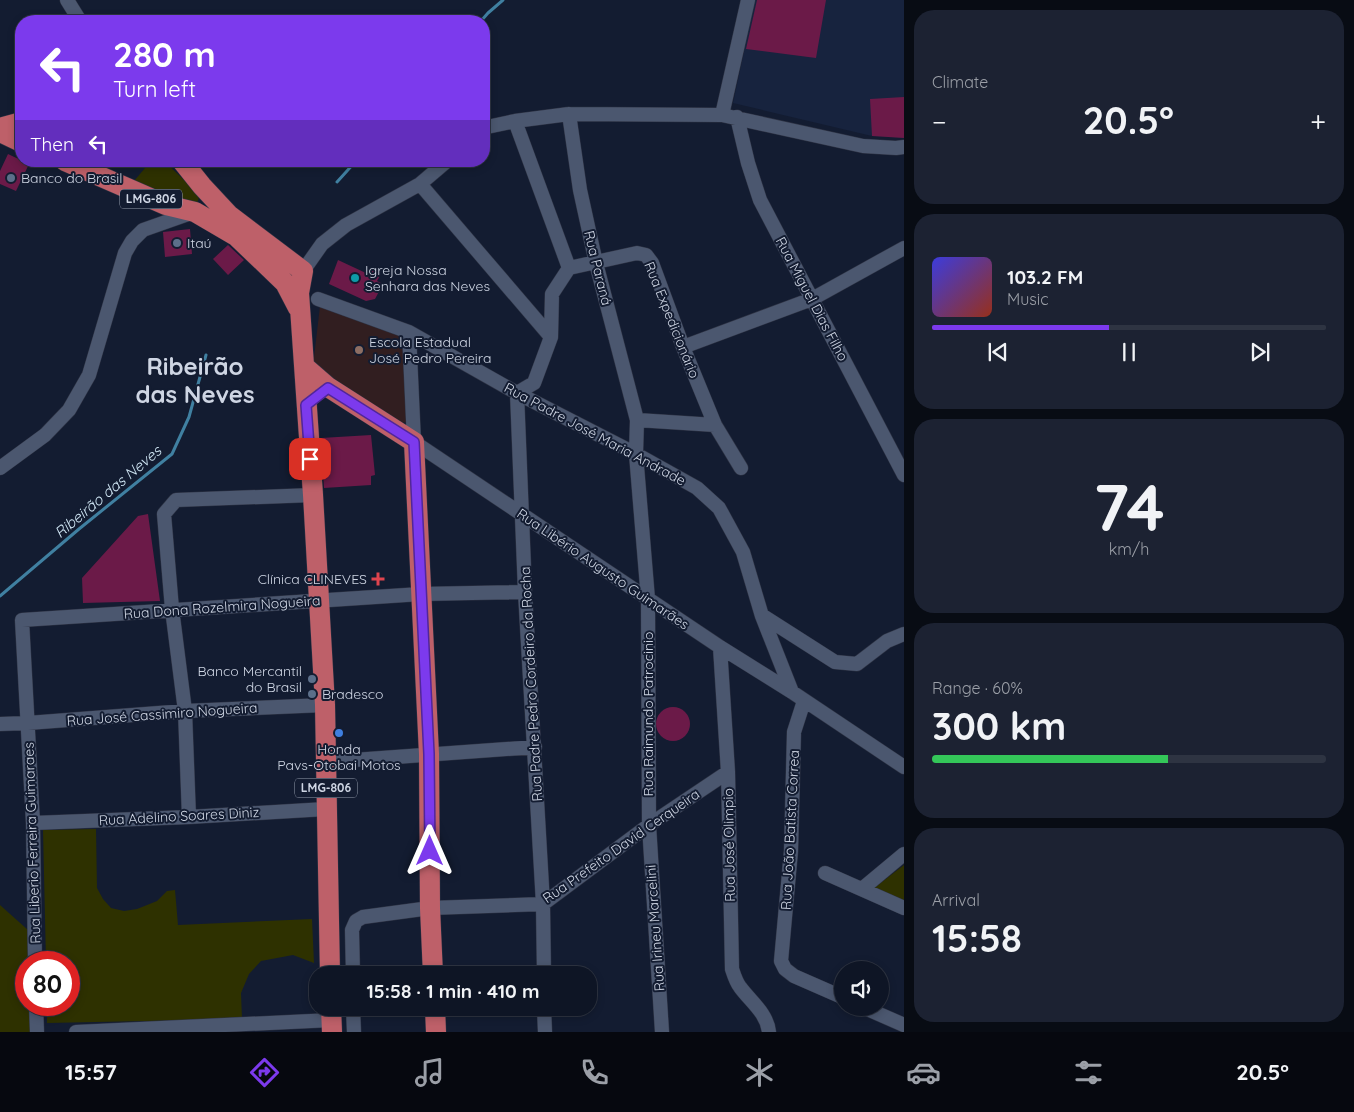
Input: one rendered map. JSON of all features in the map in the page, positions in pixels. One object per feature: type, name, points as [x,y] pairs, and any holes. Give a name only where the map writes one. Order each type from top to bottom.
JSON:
[{"type":"highway","points":[[0,130],[15,124]]},
{"type":"highway","points":[[0,130],[15,139]]},
{"type":"highway","name":"LMG-806","points":[[80,167],[166,205],[194,212],[236,236],[285,283],[300,314]]},
{"type":"highway","name":"LMG-806","points":[[187,167],[229,216],[303,271],[299,292],[300,314],[325,705],[330,966]]},
{"type":"highway","points":[[285,283],[303,271]]},
{"type":"highway","name":"Rua Libério Augusto Guimarães","points":[[304,367],[328,388],[414,442]]},
{"type":"highway","points":[[306,405],[328,388]]},
{"type":"highway","points":[[414,442],[429,754],[430,908],[433,966]]},
{"type":"highway","points":[[435,1016],[436,1032]]},
{"type":"street","points":[[67,0],[76,15]]},
{"type":"street","points":[[722,115],[748,0]]},
{"type":"street","points":[[490,127],[515,120],[569,114],[722,115],[863,146],[904,147]]},
{"type":"street","name":"Rua Paraná","points":[[569,114],[580,190],[596,263],[637,420],[636,454]]},
{"type":"street","name":"Rua Miguel Dias Filho","points":[[737,117],[748,163],[760,200],[904,475]]},
{"type":"street","points":[[515,120],[569,268],[552,294],[551,337],[534,383],[517,393]]},
{"type":"street","points":[[303,271],[322,244],[346,225],[420,184],[440,167]]},
{"type":"street","points":[[420,184],[551,337]]},
{"type":"street","points":[[0,468],[45,435],[69,410],[89,375],[125,253],[132,241],[143,230],[194,212]]},
{"type":"street","points":[[683,348],[812,299],[904,248]]},
{"type":"street","name":"Rua Expedicionário","points":[[569,268],[637,253],[646,255],[652,263],[683,348],[715,425],[741,468]]},
{"type":"street","name":"Rua Padre José Maria Andrade","points":[[318,299],[409,332],[517,393],[636,454],[697,488],[719,508],[743,552],[762,616],[792,692]]},
{"type":"street","points":[[409,332],[414,442]]},
{"type":"street","name":"Rua Padre Pedro Cordeiro da Rocha","points":[[517,393],[525,592],[543,904],[544,966]]},
{"type":"street","points":[[637,420],[715,425]]},
{"type":"street","name":"Rua Libério Augusto Guimarães","points":[[414,442],[720,647],[792,692],[904,767]]},
{"type":"street","name":"Rua Raimundo Patrocinio","points":[[636,454],[648,599],[648,824]]},
{"type":"street","points":[[188,817],[185,711],[172,609],[164,514],[176,500],[313,495]]},
{"type":"street","name":"Rua Dona Rozelmira Nogueira","points":[[28,723],[22,620],[421,594],[525,592]]},
{"type":"street","points":[[762,616],[835,662],[857,664],[887,641],[904,634]]},
{"type":"street","name":"Rua José Olimpio","points":[[720,647],[728,772],[732,969],[738,985],[763,1013],[769,1024],[770,1032]]},
{"type":"street","points":[[761,673],[779,660]]},
{"type":"street","name":"Rua João Batista Correa","points":[[804,701],[794,732],[791,852],[781,961],[785,969],[794,976],[834,994]]},
{"type":"street","name":"Rua José Cassimiro Nogueira","points":[[0,724],[185,711],[325,705]]},
{"type":"street","name":"Rua Liberio Ferreira Guimaraes","points":[[28,723],[35,951]]},
{"type":"street","points":[[326,762],[535,747]]},
{"type":"street","name":"Rua Prefeito David Cerqueira","points":[[353,966],[352,930],[356,921],[363,917],[430,908],[543,904],[648,824],[728,772]]},
{"type":"street","name":"Rua Adelino Soares Diniz","points":[[32,822],[188,817],[326,809]]},
{"type":"street","name":"Rua Irineu Marcelini","points":[[648,824],[662,1032]]},
{"type":"street","points":[[862,889],[904,854]]},
{"type":"street","points":[[825,874],[904,908]]},
{"type":"street","points":[[36,1016],[36,1032]]},
{"type":"street","points":[[353,1016],[354,1032]]},
{"type":"street","points":[[544,1016],[545,1032]]},
{"type":"street","points":[[883,1016],[904,1025]]},
{"type":"street","points":[[76,1032],[332,1020]]},
{"type":"shaded area","points":[[755,0],[904,0],[904,138],[872,136],[733,103]]},
{"type":"shaded area","name":"Escola Estadual José Pedro Pereira","points":[[320,306],[402,334],[407,422],[397,424],[313,366]]},
{"type":"green space","points":[[146,167],[170,167],[200,195],[197,203],[181,204],[134,181]]},
{"type":"green space","points":[[96,829],[97,888],[111,908],[124,911],[137,909],[157,901],[167,891],[175,890],[178,925],[312,919],[314,963],[293,955],[261,961],[249,974],[241,993],[242,1019],[47,1023],[47,1016],[80,1016],[80,951],[46,951],[43,830]]},
{"type":"green space","points":[[904,865],[904,902],[874,888]]},
{"type":"green space","points":[[0,905],[28,930],[29,951],[15,951],[15,1016],[32,1016],[33,1032],[0,1032]]},
{"type":"building","points":[[757,0],[826,0],[816,58],[746,49]]},
{"type":"building","points":[[904,97],[904,138],[872,136],[870,99]]},
{"type":"building","name":"Banco do Brasil","points":[[8,154],[15,157],[15,167],[28,167],[16,191],[0,184],[0,171]]},
{"type":"building","name":"Itaú","points":[[190,229],[192,254],[165,257],[163,232]]},
{"type":"building","points":[[228,245],[244,260],[228,275],[213,259]]},
{"type":"building","name":"Igreja Nossa Senhara das Neves","points":[[338,260],[368,274],[371,270],[381,274],[377,281],[383,284],[375,299],[366,301],[329,284]]},
{"type":"building","points":[[371,435],[375,475],[371,476],[371,485],[324,488],[321,438]]},
{"type":"building","points":[[148,514],[160,601],[83,603],[82,578],[138,516]]},
{"type":"building","points":[[673,707],[680,708],[685,712],[689,717],[689,731],[685,736],[680,740],[673,741],[666,740],[661,736],[657,731],[656,724],[657,717],[661,712],[666,708]]},
{"type":"waterway","name":"Ribeirão das Neves","points":[[486,15],[503,0]]},
{"type":"waterway","name":"Ribeirão das Neves","points":[[337,182],[351,167]]},
{"type":"waterway","name":"Ribeirão das Neves","points":[[0,596],[172,454],[189,417],[206,355]]},
{"type":"place","name":"Banco do Brasil","points":[[11,178]]},
{"type":"place","name":"Itaú","points":[[177,243]]},
{"type":"place","name":"Igreja Nossa Senhara das Neves","points":[[355,278]]},
{"type":"place","name":"Escola Estadual José Pedro Pereira","points":[[359,350]]},
{"type":"place","name":"Clínica CLINEVES","points":[[378,579]]},
{"type":"place","name":"Banco Mercantil do Brasil","points":[[312,679]]},
{"type":"place","name":"Bradesco","points":[[312,694]]},
{"type":"place","name":"Honda Pavs-Otobai Motos","points":[[339,733]]},
{"type":"district","name":"Ribeirão das Neves","points":[[195,381]]},
{"type":"route","points":[[310,459],[306,405],[328,388],[414,442],[429,754],[430,851]]}]
